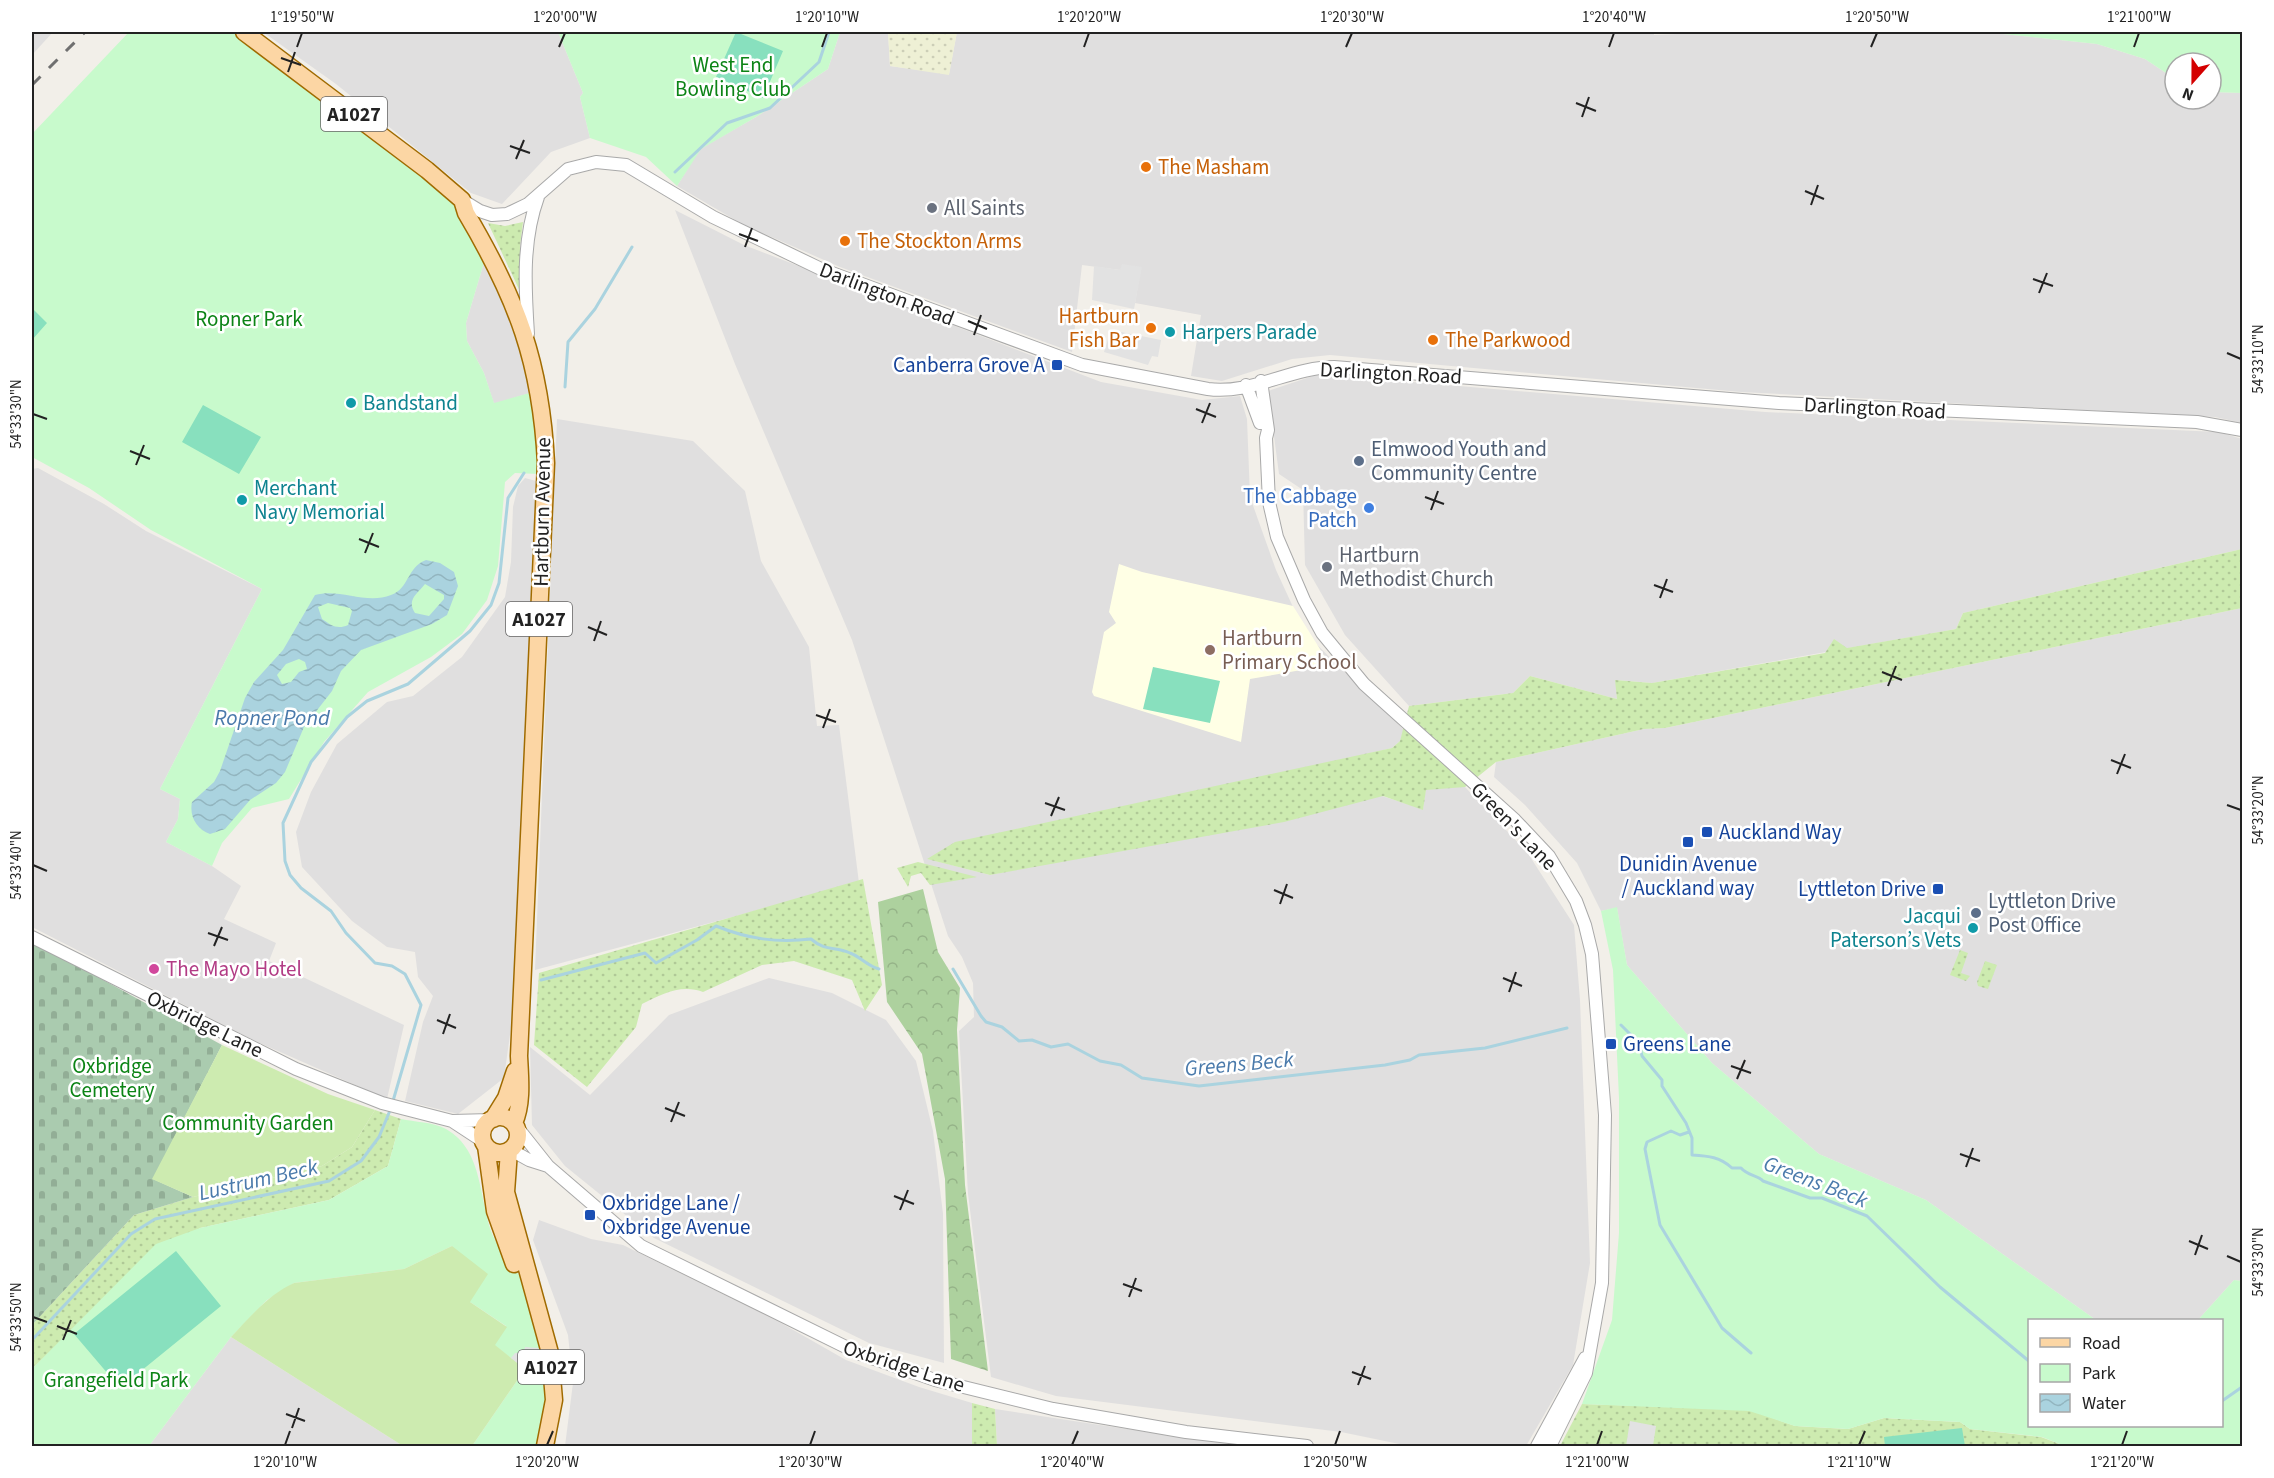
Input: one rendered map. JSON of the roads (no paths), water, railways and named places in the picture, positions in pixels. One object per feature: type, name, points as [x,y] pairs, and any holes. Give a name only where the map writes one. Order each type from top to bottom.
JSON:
[{"type":"main road","name":"A1027","points":[[244,32],[417,162],[462,200]]},
{"type":"main road","name":"Hartburn Avenue","points":[[462,200],[466,213],[506,288],[529,345],[540,391],[546,463],[519,1056],[520,1094],[515,1125]]},
{"type":"main road","name":"Hartburn Avenue","points":[[492,1119],[510,1089],[519,1056]]},
{"type":"main road","points":[[492,1119],[504,1117],[515,1125]]},
{"type":"main road","name":"A1027","points":[[492,1119],[482,1134],[495,1211],[510,1258],[531,1290]]},
{"type":"main road","name":"A1027","points":[[515,1125],[518,1141],[510,1150],[506,1192],[550,1353],[554,1400],[545,1446]]},
{"type":"main road","points":[[485,1144],[501,1153],[510,1150]]},
{"type":"street","name":"Darlington Road","points":[[462,200],[480,212],[492,215],[507,214],[528,204],[558,176],[576,166],[596,162],[626,165],[638,170],[713,217],[784,253],[1016,342],[1082,365],[1218,391],[1311,368],[1334,367],[1779,403],[2197,422],[2242,430]]},
{"type":"street","points":[[529,345],[526,256],[532,212],[539,195]]},
{"type":"street","name":"Green's Lane","points":[[1261,381],[1268,430],[1266,438],[1269,502],[1277,537],[1304,600],[1322,633],[1364,684],[1515,820],[1549,856],[1576,901],[1585,925],[1592,954],[1597,1010],[1605,1166],[1602,1283],[1582,1386],[1550,1446]]},
{"type":"street","name":"Green's Lane","points":[[1246,385],[1266,438]]},
{"type":"street","name":"Oxbridge Lane","points":[[32,937],[296,1069],[382,1103],[452,1121]]},
{"type":"street","points":[[452,1121],[492,1119]]},
{"type":"street","points":[[452,1121],[485,1144]]},
{"type":"street","name":"Oxbridge Lane","points":[[515,1125],[548,1166],[641,1246],[763,1305],[830,1341],[881,1362],[935,1380],[1064,1412],[1186,1432],[1307,1446]]},
{"type":"street","name":"Oxbridge Lane","points":[[510,1150],[529,1160],[548,1166]]},
{"type":"street","name":"Green's Lane","points":[[1537,1446],[1590,1350]]},
{"type":"water","name":"Ropner Pond","points":[[426,560],[440,563],[454,572],[458,586],[447,615],[432,624],[361,650],[341,671],[332,691],[304,727],[285,772],[276,783],[250,800],[225,829],[210,834],[201,829],[193,817],[192,802],[214,782],[220,771],[245,698],[254,682],[283,650],[315,595],[334,593],[363,598],[382,598],[397,592],[420,563]],"holes":[[[425,584],[444,595],[444,599],[429,616],[415,613],[412,604],[412,600]],[[328,603],[350,608],[352,611],[348,625],[337,627],[328,623],[322,619],[318,607]],[[299,659],[305,662],[307,669],[299,672],[291,682],[282,684],[277,675],[286,664]]]},
{"type":"waterway","points":[[675,172],[727,123],[770,108],[819,62],[829,32]]},
{"type":"waterway","name":"Lustrum Beck","points":[[565,387],[568,342],[595,309],[632,247]]},
{"type":"waterway","name":"Lustrum Beck","points":[[393,1101],[421,1005],[405,974],[392,966],[375,963],[346,933],[331,911],[301,888],[290,875],[285,861],[283,823],[311,762],[347,717],[367,701],[408,684],[470,631],[491,605],[499,583],[508,498],[524,473]]},
{"type":"waterway","name":"Greens Beck","points":[[541,980],[645,953],[656,963],[697,940],[716,926],[763,939],[811,939],[821,946],[854,955],[879,969]]},
{"type":"waterway","name":"Greens Beck","points":[[953,969],[986,1022],[1002,1027],[1019,1041],[1032,1040],[1051,1047],[1068,1044],[1100,1061],[1121,1065],[1142,1078],[1199,1086],[1385,1065],[1410,1060],[1419,1055],[1485,1048],[1567,1028]]},
{"type":"waterway","name":"Greens Beck","points":[[1621,1025],[1639,1043],[1642,1056],[1662,1080],[1662,1086],[1686,1123],[1692,1138],[1692,1155],[1719,1159],[1732,1168],[1741,1168],[1763,1181],[1810,1198],[1822,1198],[1867,1216],[1940,1287],[2028,1360]]},
{"type":"waterway","name":"Lustrum Beck","points":[[32,1340],[131,1234],[155,1219],[329,1181],[361,1161],[379,1137],[391,1108]]},
{"type":"waterway","points":[[1689,1132],[1680,1135],[1671,1131],[1647,1142],[1645,1149],[1660,1225],[1722,1328],[1751,1353]]},
{"type":"waterway","name":"Greens Beck","points":[[2223,1400],[2242,1387]]},
{"type":"railway","points":[[32,85],[85,32]]},
{"type":"place","name":"The Masham","points":[[1146,167]]},
{"type":"place","name":"All Saints","points":[[932,208]]},
{"type":"place","name":"The Stockton Arms","points":[[845,241]]},
{"type":"place","name":"Hartburn Fish Bar","points":[[1151,328]]},
{"type":"place","name":"Harpers Parade","points":[[1170,332]]},
{"type":"place","name":"The Parkwood","points":[[1433,340]]},
{"type":"place","name":"Canberra Grove A","points":[[1057,365]]},
{"type":"place","name":"Bandstand","points":[[351,403]]},
{"type":"place","name":"Elmwood Youth and Community Centre","points":[[1359,461]]},
{"type":"place","name":"Merchant Navy Memorial","points":[[242,500]]},
{"type":"place","name":"The Cabbage Patch","points":[[1369,508]]},
{"type":"place","name":"Hartburn Methodist Church","points":[[1327,567]]},
{"type":"place","name":"Hartburn Primary School","points":[[1210,650]]},
{"type":"place","name":"Auckland Way","points":[[1707,832]]},
{"type":"place","name":"Dunidin Avenue / Auckland way","points":[[1688,842]]},
{"type":"place","name":"Lyttleton Drive","points":[[1938,889]]},
{"type":"place","name":"Lyttleton Drive Post Office","points":[[1976,913]]},
{"type":"place","name":"Jacqui Paterson’s Vets","points":[[1973,928]]},
{"type":"place","name":"The Mayo Hotel","points":[[154,969]]},
{"type":"place","name":"Greens Lane","points":[[1611,1044]]},
{"type":"place","name":"Oxbridge Lane / Oxbridge Avenue","points":[[590,1215]]},
{"type":"park label","name":"West End Bowling Club","points":[[733,77]]},
{"type":"park label","name":"Ropner Park","points":[[249,319]]},
{"type":"park label","name":"Oxbridge Cemetery","points":[[112,1078]]},
{"type":"park label","name":"Community Garden","points":[[248,1123]]},
{"type":"park label","name":"Grangefield Park","points":[[116,1380]]}]
